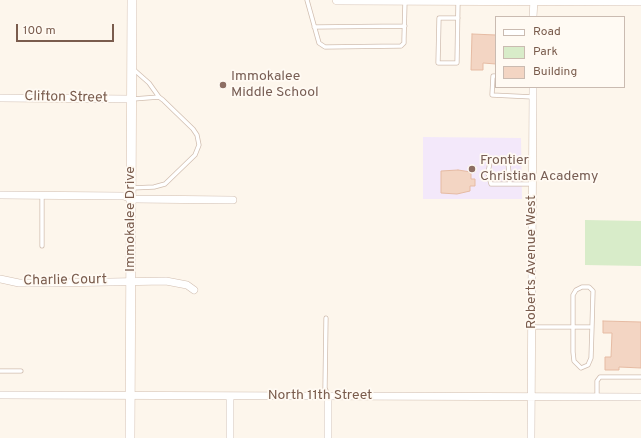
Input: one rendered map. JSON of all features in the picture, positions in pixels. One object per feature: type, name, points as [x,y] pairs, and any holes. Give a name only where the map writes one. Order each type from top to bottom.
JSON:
[{"type":"street","name":"Immokalee Drive","points":[[130,438],[132,0]]},
{"type":"street","points":[[337,0],[641,1]]},
{"type":"street","points":[[533,16],[534,0]]},
{"type":"street","name":"Roberts Avenue West","points":[[531,438],[533,88]]},
{"type":"street","name":"Clifton Street","points":[[0,98],[131,99]]},
{"type":"street","points":[[0,195],[124,196],[132,199],[233,200]]},
{"type":"street","name":"Charlie Court","points":[[0,279],[20,283],[131,280],[174,282],[194,290]]},
{"type":"street","name":"North 11th Street","points":[[0,395],[641,397]]},
{"type":"street","points":[[230,396],[230,438]]},
{"type":"street","points":[[328,396],[328,438]]},
{"type":"lane","points":[[307,0],[319,43],[325,47],[401,46],[404,43],[406,0]]},
{"type":"lane","points":[[458,1],[458,18],[458,63],[438,63],[439,18],[458,18]]},
{"type":"lane","points":[[314,26],[405,26]]},
{"type":"lane","points":[[131,68],[150,82],[159,97],[169,104],[193,129],[198,140],[198,150],[165,184],[154,187],[132,188]]},
{"type":"lane","points":[[495,76],[493,76],[492,95],[533,97]]},
{"type":"lane","points":[[131,99],[159,97]]},
{"type":"lane","points":[[510,184],[508,163],[502,159],[494,159],[490,162],[488,173],[491,184],[510,184],[532,184]]},
{"type":"lane","points":[[42,196],[42,246]]},
{"type":"lane","points":[[582,287],[589,287],[594,296],[592,327],[591,358],[588,365],[581,368],[574,361],[573,296],[576,290],[582,287]]},
{"type":"lane","points":[[326,318],[325,388],[328,396]]},
{"type":"lane","points":[[531,327],[592,327]]},
{"type":"lane","points":[[0,371],[21,371]]},
{"type":"lane","points":[[597,396],[597,381],[600,377],[641,377]]},
{"type":"shaded area","name":"Frontier Christian Academy","points":[[423,137],[521,138],[522,199],[423,199]]},
{"type":"green space","points":[[585,220],[641,221],[641,266],[585,265]]},
{"type":"building","points":[[472,34],[495,35],[495,64],[483,63],[483,70],[471,70]]},
{"type":"building","name":"Frontier Christian Academy","points":[[458,170],[471,172],[471,179],[475,179],[475,186],[470,186],[470,191],[457,194],[441,193],[441,171]]},
{"type":"building","points":[[603,321],[641,322],[641,368],[619,367],[619,370],[605,370],[605,357],[611,357],[612,333],[603,333]]},
{"type":"place","name":"Immokalee Middle School","points":[[223,85]]},
{"type":"place","name":"Frontier Christian Academy","points":[[472,169]]}]
